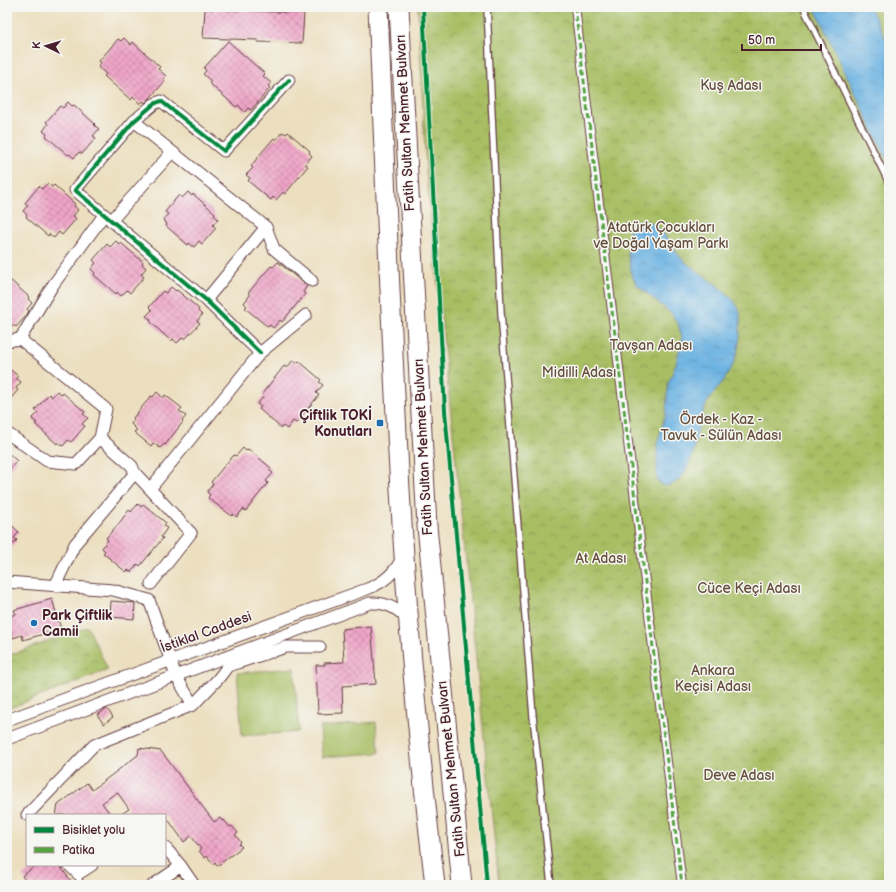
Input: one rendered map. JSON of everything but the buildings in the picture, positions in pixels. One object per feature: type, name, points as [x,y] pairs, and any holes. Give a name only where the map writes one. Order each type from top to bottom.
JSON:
[{"type":"highway","name":"Fatih Sultan Mehmet Bulvarı","points":[[378,7],[396,421],[408,620],[420,756],[435,885]]},
{"type":"highway","name":"Fatih Sultan Mehmet Bulvarı","points":[[399,7],[427,526],[462,885]]},
{"type":"street","points":[[575,7],[682,885]]},
{"type":"street","points":[[260,353],[206,300],[75,190],[134,121],[154,104],[161,101],[224,151],[289,80]]},
{"type":"street","points":[[134,121],[266,227],[274,249],[312,281]]},
{"type":"street","points":[[20,339],[53,285],[108,218],[172,152]]},
{"type":"street","points":[[206,300],[266,227]]},
{"type":"street","points":[[150,489],[260,353],[306,315]]},
{"type":"street","points":[[7,340],[20,339],[106,409],[100,438],[76,464],[47,461],[7,433]]},
{"type":"street","points":[[100,438],[132,466],[135,473],[191,533],[151,584]]},
{"type":"street","points":[[55,586],[75,544],[135,473]]},
{"type":"street","name":"İstiklal Caddesi","points":[[7,720],[172,661],[379,584],[393,572],[404,556]]},
{"type":"street","points":[[7,582],[114,590],[149,600],[172,661],[176,676],[193,704]]},
{"type":"street","points":[[7,739],[370,604],[379,603],[388,605],[397,609],[408,620]]},
{"type":"street","points":[[28,814],[94,745],[193,704],[218,679],[228,666],[286,647],[320,647]]},
{"type":"street","points":[[166,848],[194,885]]},
{"type":"street","points":[[70,866],[79,880],[91,866]]},
{"type":"street","points":[[154,885],[181,866]]},
{"type":"lane","points":[[486,7],[501,313],[533,716],[551,885]]},
{"type":"lane","points":[[803,7],[889,183]]},
{"type":"green space","name":"Atatürk Çocukları ve Doğal Yaşam Parkı","points":[[418,7],[889,7],[889,885],[499,885],[426,170]]},
{"type":"green space","points":[[88,627],[108,670],[7,709],[7,656]]},
{"type":"green space","points":[[294,668],[299,732],[242,736],[237,673]]},
{"type":"green space","points":[[376,722],[379,753],[322,757],[320,727]]},
{"type":"water","points":[[814,7],[870,7],[889,46],[889,164]]},
{"type":"water","points":[[637,220],[649,222],[659,228],[683,260],[732,299],[740,313],[739,342],[734,363],[705,407],[688,466],[678,480],[666,486],[659,483],[657,478],[657,444],[666,413],[668,384],[676,364],[682,338],[678,324],[672,314],[638,286],[632,276],[628,254],[628,236],[631,225]]},
{"type":"marked path","points":[[575,7],[682,885]]},
{"type":"cycle path","points":[[423,7],[445,411],[487,885]]},
{"type":"cycle path","points":[[260,353],[206,300],[75,190],[134,121],[154,104],[161,101],[224,151],[289,80]]},
{"type":"place","name":"Çiftlik TOKİ Konutları","points":[[380,423]]},
{"type":"place","name":"Park Çiftlik Camii","points":[[34,623]]},
{"type":"park label","name":"Kuş Adası","points":[[731,85]]},
{"type":"park label","name":"Tavşan Adası","points":[[651,345]]},
{"type":"park label","name":"Midilli Adası","points":[[579,372]]},
{"type":"park label","name":"Ördek - Kaz - Tavuk - Sülün Adası","points":[[721,428]]},
{"type":"park label","name":"At Adası","points":[[601,558]]},
{"type":"park label","name":"Cüce Keçi Adası","points":[[749,588]]},
{"type":"park label","name":"Ankara Keçisi Adası","points":[[713,678]]},
{"type":"park label","name":"Deve Adası","points":[[739,775]]}]
